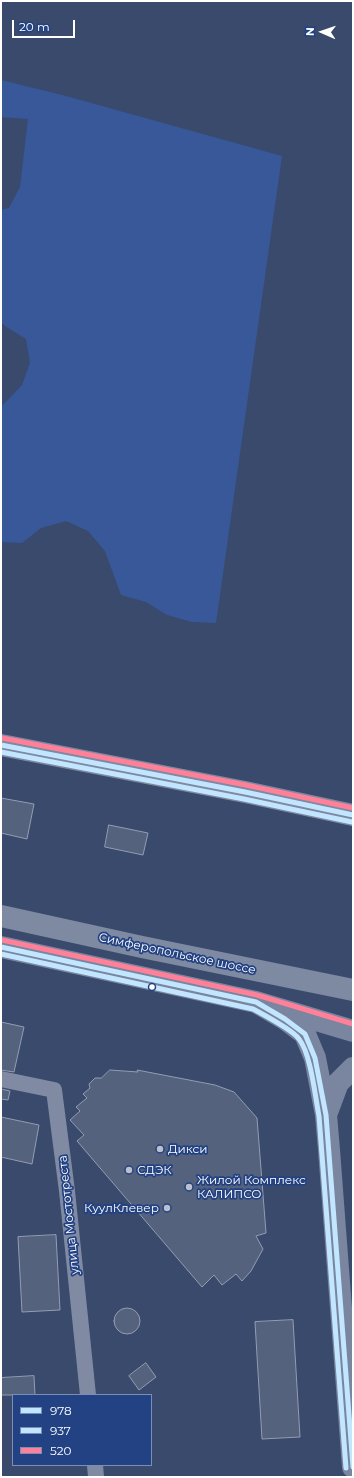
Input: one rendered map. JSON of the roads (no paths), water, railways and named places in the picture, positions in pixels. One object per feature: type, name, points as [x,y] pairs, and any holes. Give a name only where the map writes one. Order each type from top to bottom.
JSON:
[{"type":"main road","points":[[1,745],[88,761],[353,815]]},
{"type":"main road","name":"Симферопольское шоссе","points":[[1,916],[142,947],[353,990]]},
{"type":"main road","points":[[1,947],[256,1002],[353,1031]]},
{"type":"main road","points":[[256,1002],[285,1018],[305,1034],[315,1058],[326,1115],[353,1467]]},
{"type":"main road","points":[[326,1115],[338,1083],[353,1068]]},
{"type":"street","name":"улица Мостотреста","points":[[1,1080],[54,1090],[68,1198],[88,1394]]},
{"type":"street","points":[[95,1466],[96,1477]]},
{"type":"place","name":"Дикси","points":[[160,1149]]},
{"type":"place","name":"СДЭК","points":[[129,1170]]},
{"type":"place","name":"Жилой Комплекс КАЛИПСО","points":[[189,1187]]},
{"type":"place","name":"КуулКлевер","points":[[167,1208]]}]
